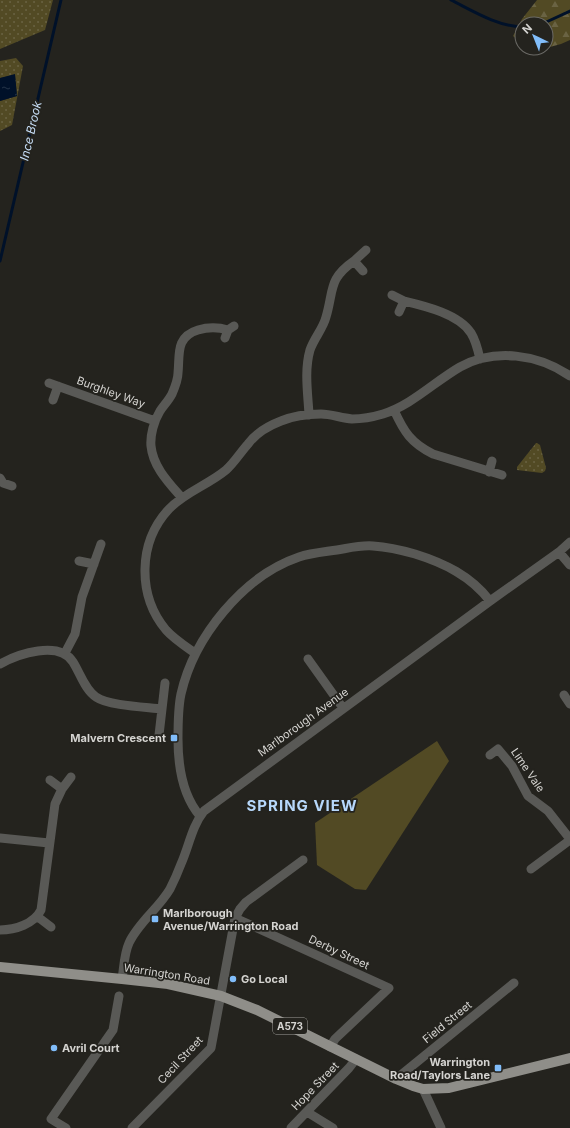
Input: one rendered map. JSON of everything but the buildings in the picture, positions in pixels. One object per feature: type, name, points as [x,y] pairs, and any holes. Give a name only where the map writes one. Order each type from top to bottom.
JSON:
[{"type":"main road","name":"Warrington Road","points":[[0,967],[168,984],[221,996],[257,1010],[396,1079],[423,1089],[449,1088],[569,1061]]},
{"type":"street","points":[[309,415],[306,370],[311,349],[326,318],[334,282],[344,268],[366,250]]},
{"type":"street","points":[[354,261],[363,271]]},
{"type":"street","points":[[392,295],[404,301],[434,310],[458,320],[470,332],[475,341],[480,359]]},
{"type":"street","points":[[399,312],[404,301]]},
{"type":"street","points":[[182,498],[162,473],[153,456],[151,438],[155,421],[176,384],[179,350],[185,338],[196,330],[202,328],[217,328],[229,332]]},
{"type":"street","points":[[195,653],[172,636],[160,623],[148,595],[145,573],[147,550],[150,538],[156,526],[168,510],[182,498],[220,475],[263,430],[283,420],[309,415],[320,414],[352,419],[372,417],[394,410],[409,402],[460,367],[480,359],[509,355],[528,358],[555,367],[570,376]]},
{"type":"street","name":"Burghley Way","points":[[52,400],[54,384],[155,421]]},
{"type":"street","points":[[394,410],[403,429],[409,437],[423,449],[433,454],[502,475]]},
{"type":"street","points":[[489,472],[492,461]]},
{"type":"street","points":[[1,482],[12,486]]},
{"type":"street","name":"Marlborough Avenue","points":[[122,979],[125,956],[129,943],[162,902],[182,864],[193,830],[200,816],[210,805],[570,542]]},
{"type":"street","points":[[65,653],[75,634],[82,597],[100,544]]},
{"type":"street","points":[[200,816],[195,810],[185,788],[179,764],[178,721],[181,694],[195,653],[216,620],[240,594],[260,578],[285,563],[314,553],[359,546],[386,547],[423,557],[453,570],[474,583],[490,601]]},
{"type":"street","points":[[558,552],[570,565]]},
{"type":"street","points":[[79,560],[94,564]]},
{"type":"street","points":[[0,664],[13,657],[30,652],[52,651],[65,653],[73,661],[90,691],[96,698],[108,702],[162,709]]},
{"type":"street","points":[[308,659],[344,708]]},
{"type":"street","points":[[159,734],[165,684]]},
{"type":"street","points":[[564,696],[570,704]]},
{"type":"street","name":"Lime Vale","points":[[490,755],[506,743]]},
{"type":"street","name":"Lime Vale","points":[[498,749],[512,766],[528,796],[548,811],[570,839]]},
{"type":"street","points":[[0,930],[13,929],[22,926],[38,917],[41,910],[55,804],[62,789],[72,777]]},
{"type":"street","points":[[50,780],[62,789]]},
{"type":"street","points":[[0,838],[49,843]]},
{"type":"street","points":[[531,869],[570,839]]},
{"type":"street","points":[[236,918],[240,908],[246,902],[303,860]]},
{"type":"street","points":[[38,917],[51,927]]},
{"type":"street","name":"Derby Street","points":[[236,918],[389,988],[335,1039],[330,1047]]},
{"type":"street","name":"Cecil Street","points":[[132,1128],[211,1048],[236,918]]},
{"type":"street","name":"Field Street","points":[[396,1079],[514,983]]},
{"type":"street","points":[[66,1128],[51,1118],[112,1030],[118,1001],[107,1005]]},
{"type":"street","name":"Hope Street","points":[[291,1128],[356,1059]]},
{"type":"street","points":[[423,1089],[441,1128]]},
{"type":"street","points":[[307,1112],[333,1128]]},
{"type":"green space","points":[[0,0],[53,0],[45,30],[0,49]]},
{"type":"green space","points":[[537,0],[570,0],[570,40],[554,46],[554,16],[524,16]]},
{"type":"green space","points":[[16,58],[23,66],[12,125],[0,131],[0,101],[17,96],[15,75],[0,78],[0,61]]},
{"type":"green space","points":[[536,443],[540,445],[546,468],[545,471],[542,473],[517,470],[517,467]]},
{"type":"green space","points":[[437,741],[449,761],[366,890],[355,889],[317,865],[315,823]]},
{"type":"water","points":[[15,74],[17,96],[0,101],[0,78]]},
{"type":"waterway","name":"Ince Brook","points":[[0,261],[61,0]]},
{"type":"waterway","points":[[451,0],[494,21],[514,26]]},
{"type":"waterway","points":[[554,18],[570,11]]},
{"type":"place","name":"Malvern Crescent","points":[[174,738]]},
{"type":"place","name":"Marlborough Avenue/Warrington Road","points":[[155,919]]},
{"type":"place","name":"Go Local","points":[[233,979]]},
{"type":"place","name":"Avril Court","points":[[54,1048]]},
{"type":"place","name":"Warrington Road/Taylors Lane","points":[[498,1068]]},
{"type":"district","name":"SPRING VIEW","points":[[302,806]]}]
